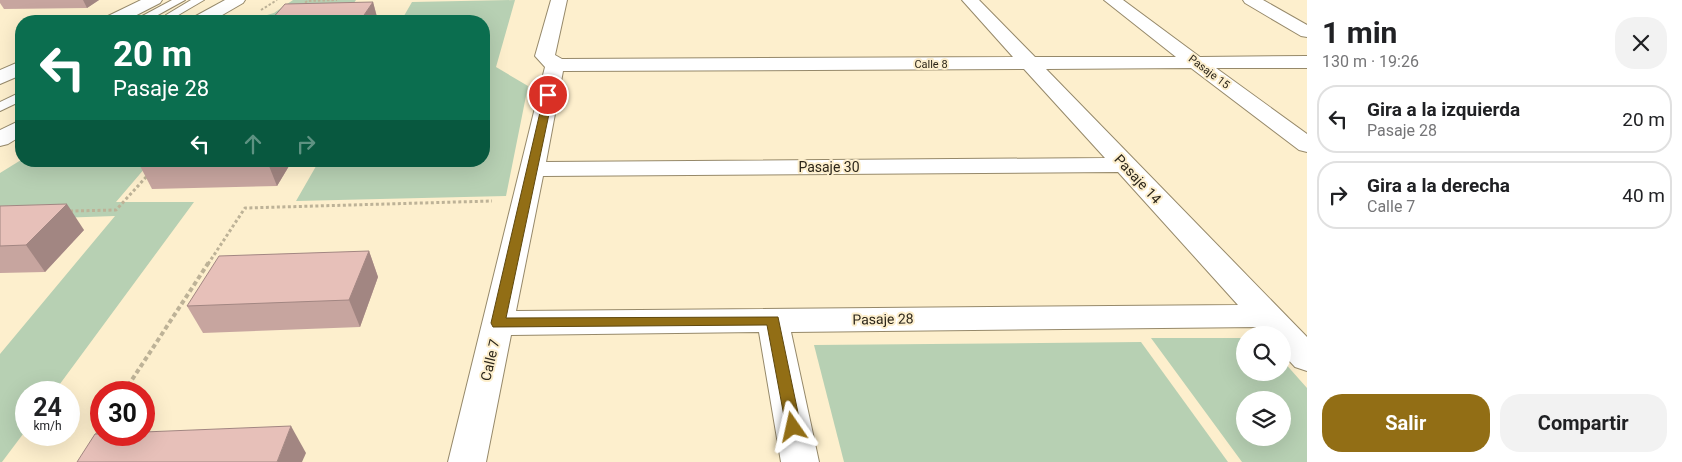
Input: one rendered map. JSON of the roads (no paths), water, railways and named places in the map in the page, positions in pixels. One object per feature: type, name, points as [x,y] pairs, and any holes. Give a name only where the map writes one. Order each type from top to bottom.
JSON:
[{"type":"street","points":[[124,15],[154,0]]},
{"type":"street","points":[[211,15],[237,0]]},
{"type":"street","points":[[555,64],[550,62],[545,56],[559,0]]},
{"type":"street","name":"Pasaje 14","points":[[970,0],[1307,358]]},
{"type":"street","name":"Pasaje 15","points":[[1112,0],[1307,145]]},
{"type":"street","points":[[1251,0],[1307,32]]},
{"type":"street","name":"Calle 8","points":[[555,64],[1307,62]]},
{"type":"street","name":"Calle 7","points":[[467,462],[555,64]]},
{"type":"street","points":[[0,78],[15,70]]},
{"type":"street","points":[[0,138],[15,130]]},
{"type":"street","name":"Pasaje 30","points":[[532,169],[1126,165]]},
{"type":"street","name":"Pasaje 28","points":[[498,323],[1267,316]]},
{"type":"street","points":[[773,320],[800,462]]},
{"type":"lane","points":[[151,15],[180,0]]},
{"type":"lane","points":[[171,15],[199,0]]},
{"type":"lane","points":[[0,94],[15,86]]},
{"type":"lane","points":[[0,107],[15,99]]}]
